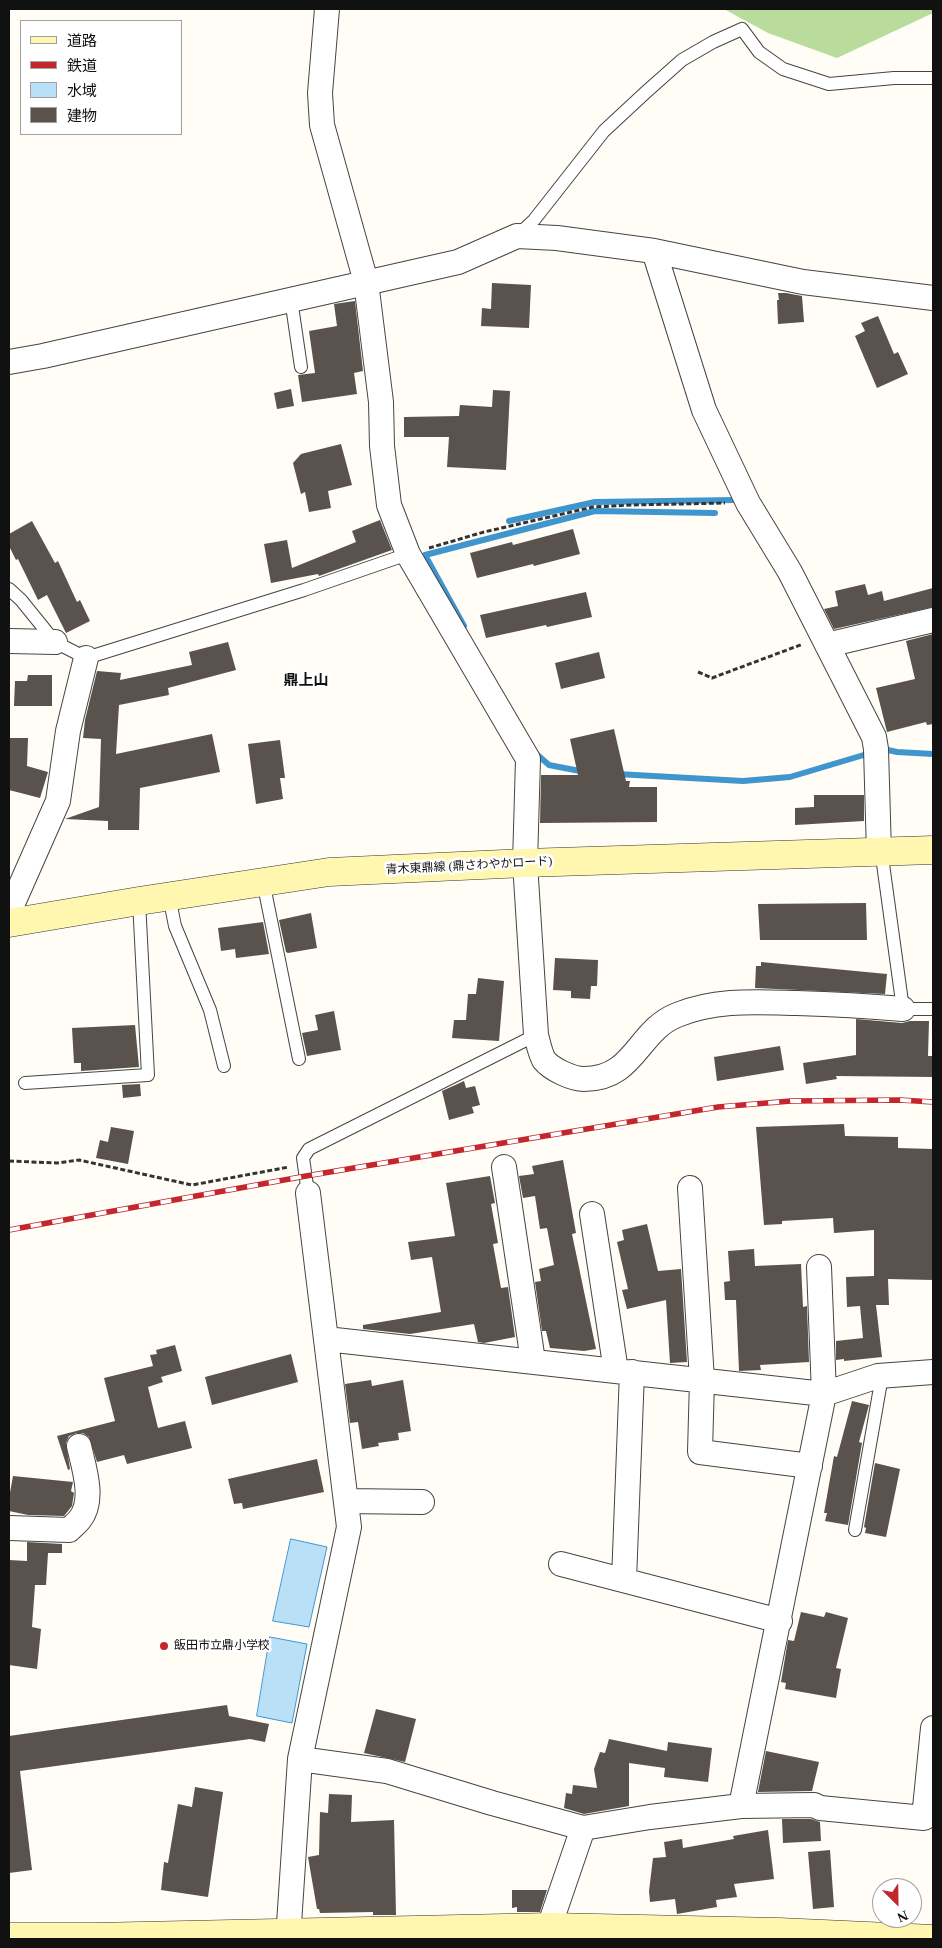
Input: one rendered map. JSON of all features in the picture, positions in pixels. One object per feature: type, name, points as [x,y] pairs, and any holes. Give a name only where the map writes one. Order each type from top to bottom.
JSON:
[{"type":"main road","name":"青木東鼎線 (鼎さわやかロード)","points":[[9,923],[329,872],[525,863],[881,858],[933,850]]},
{"type":"main road","points":[[9,1937],[94,1938],[779,1932],[933,1939]]},
{"type":"street","points":[[327,9],[320,93],[322,125],[366,282],[381,402],[382,446],[389,505],[408,554],[528,759],[525,863],[536,1034],[544,1060],[565,1075],[582,1080],[603,1078],[622,1068],[653,1030],[675,1016],[707,1005],[737,1002],[771,1002],[860,1005],[903,1010]]},
{"type":"street","points":[[9,362],[52,354],[458,262],[517,236],[557,238],[654,251],[803,282],[933,298]]},
{"type":"street","points":[[654,251],[704,410],[748,503],[790,572],[874,737],[881,858]]},
{"type":"street","points":[[825,641],[933,620]]},
{"type":"street","points":[[9,641],[55,642]]},
{"type":"street","points":[[9,912],[58,801],[68,731],[86,658]]},
{"type":"street","points":[[504,1167],[533,1361]]},
{"type":"street","points":[[690,1188],[702,1380],[700,1452],[810,1466]]},
{"type":"street","points":[[288,1936],[300,1759],[349,1526],[308,1193]]},
{"type":"street","points":[[592,1214],[624,1371],[624,1580]]},
{"type":"street","points":[[741,1806],[780,1622],[824,1394],[819,1267]]},
{"type":"street","points":[[326,1339],[824,1394],[882,1376],[933,1372]]},
{"type":"street","points":[[9,1528],[69,1530],[81,1518],[87,1503],[87,1483],[80,1446]]},
{"type":"street","points":[[346,1501],[422,1502]]},
{"type":"street","points":[[561,1564],[780,1622]]},
{"type":"street","points":[[300,1759],[388,1771],[492,1803],[583,1828],[650,1817],[741,1806],[814,1805],[820,1808],[928,1819],[933,1728]]},
{"type":"street","points":[[548,1933],[583,1828]]},
{"type":"lane","points":[[517,236],[534,220],[604,131],[646,92],[682,60],[713,42],[742,29],[759,52],[783,69],[829,84],[894,78],[933,78]]},
{"type":"lane","points":[[291,299],[301,367]]},
{"type":"lane","points":[[9,589],[55,642],[86,658],[304,590],[408,554]]},
{"type":"lane","points":[[881,858],[903,1010],[933,1009]]},
{"type":"lane","points":[[263,881],[299,1059]]},
{"type":"lane","points":[[169,896],[176,926],[210,1010],[224,1066]]},
{"type":"lane","points":[[25,1083],[148,1075],[139,901]]},
{"type":"lane","points":[[308,1193],[303,1158],[309,1149],[536,1034]]},
{"type":"lane","points":[[856,1530],[882,1376]]},
{"type":"path","points":[[408,554],[484,532],[593,507],[631,504],[748,503]]},
{"type":"path","points":[[698,672],[712,678],[825,641]]},
{"type":"path","points":[[9,1161],[57,1164],[79,1160],[192,1185],[304,1164]]},
{"type":"green space","points":[[724,9],[933,9],[933,13],[837,58],[768,33]]},
{"type":"water","points":[[291,1539],[327,1547],[309,1627],[273,1621]]},
{"type":"water","points":[[270,1637],[307,1644],[292,1723],[257,1716]]},
{"type":"building","points":[[492,283],[531,285],[529,328],[481,326],[482,308],[491,309]]},
{"type":"building","points":[[778,293],[802,296],[804,322],[778,324]]},
{"type":"building","points":[[355,301],[363,371],[354,373],[357,394],[302,402],[298,375],[315,373],[309,331],[337,326],[334,304]]},
{"type":"building","points":[[878,316],[894,354],[898,352],[908,374],[877,388],[855,336],[865,331],[861,323]]},
{"type":"building","points":[[291,389],[294,406],[277,409],[274,393]]},
{"type":"building","points":[[493,390],[510,391],[506,470],[447,467],[449,437],[404,437],[404,417],[459,416],[460,405],[492,407]]},
{"type":"building","points":[[341,444],[352,485],[328,491],[331,508],[309,512],[305,492],[301,494],[293,463],[301,454]]},
{"type":"building","points":[[380,520],[392,550],[319,576],[318,574],[271,583],[264,544],[287,540],[292,568],[356,542],[352,531]]},
{"type":"building","points":[[32,521],[55,563],[58,561],[77,602],[80,600],[90,621],[66,633],[47,595],[38,600],[18,559],[16,560],[9,546],[9,534]]},
{"type":"building","points":[[573,529],[580,554],[477,578],[470,553],[512,542],[513,545]]},
{"type":"building","points":[[865,584],[868,595],[882,591],[884,601],[933,588],[933,607],[834,629],[824,609],[838,606],[835,591]]},
{"type":"building","points":[[586,592],[592,617],[486,638],[480,615]]},
{"type":"building","points":[[933,634],[933,724],[927,725],[926,722],[887,732],[876,688],[915,679],[906,641]]},
{"type":"building","points":[[228,642],[236,670],[168,688],[169,695],[119,705],[116,754],[212,734],[220,772],[140,788],[139,830],[108,830],[108,821],[65,819],[99,807],[101,739],[83,738],[85,720],[97,671],[121,673],[120,680],[192,665],[189,652]]},
{"type":"building","points":[[599,652],[605,678],[561,689],[555,663]]},
{"type":"building","points":[[28,675],[52,675],[52,706],[14,706],[15,681],[27,681]]},
{"type":"building","points":[[614,729],[626,781],[630,781],[629,787],[657,787],[657,822],[540,823],[541,775],[578,775],[570,739]]},
{"type":"building","points":[[9,738],[28,738],[27,766],[48,772],[40,798],[9,790]]},
{"type":"building","points":[[280,740],[285,778],[280,778],[283,799],[256,804],[248,744]]},
{"type":"building","points":[[814,795],[864,795],[864,821],[795,825],[795,808],[814,807]]},
{"type":"building","points":[[866,903],[867,940],[760,940],[758,904]]},
{"type":"building","points":[[311,913],[317,948],[286,952],[279,920]]},
{"type":"building","points":[[263,922],[269,954],[236,958],[235,949],[221,951],[218,928]]},
{"type":"building","points":[[555,958],[598,960],[597,986],[591,986],[590,999],[571,998],[571,991],[553,990]]},
{"type":"building","points":[[761,962],[887,974],[885,994],[755,988],[756,966],[761,966]]},
{"type":"building","points":[[478,978],[504,981],[499,1041],[452,1038],[454,1020],[466,1020],[468,994],[476,994]]},
{"type":"building","points":[[334,1011],[341,1050],[307,1056],[302,1033],[318,1030],[315,1015]]},
{"type":"building","points":[[856,1019],[902,1023],[929,1021],[928,1056],[933,1056],[933,1077],[836,1076],[837,1079],[806,1084],[803,1063],[856,1055]]},
{"type":"building","points":[[135,1025],[139,1067],[81,1071],[81,1063],[74,1063],[72,1028]]},
{"type":"building","points":[[780,1046],[784,1070],[717,1081],[714,1057]]},
{"type":"building","points":[[464,1081],[466,1088],[475,1086],[480,1105],[472,1107],[474,1113],[449,1120],[442,1091]]},
{"type":"building","points":[[140,1084],[141,1096],[123,1098],[122,1085]]},
{"type":"building","points":[[844,1124],[845,1136],[898,1137],[898,1148],[933,1149],[933,1280],[888,1279],[889,1305],[876,1305],[882,1357],[844,1361],[844,1359],[836,1360],[836,1341],[863,1338],[860,1306],[847,1307],[846,1277],[874,1276],[874,1230],[834,1233],[833,1218],[782,1221],[782,1224],[764,1225],[756,1127]]},
{"type":"building","points":[[111,1127],[134,1131],[128,1164],[96,1158],[100,1140],[108,1142]]},
{"type":"building","points":[[563,1160],[576,1233],[572,1234],[596,1349],[584,1351],[550,1348],[546,1331],[542,1331],[535,1282],[541,1281],[539,1269],[554,1265],[547,1228],[540,1229],[535,1196],[523,1198],[519,1176],[534,1174],[532,1166]]},
{"type":"building","points":[[490,1176],[495,1203],[491,1204],[498,1243],[493,1244],[501,1288],[508,1287],[515,1337],[484,1343],[478,1342],[474,1324],[410,1334],[363,1329],[363,1325],[441,1312],[432,1257],[411,1260],[408,1242],[455,1236],[446,1183]]},
{"type":"building","points":[[647,1224],[658,1271],[681,1269],[687,1362],[670,1363],[666,1300],[627,1309],[622,1290],[628,1289],[617,1242],[624,1240],[622,1230]]},
{"type":"building","points":[[754,1249],[755,1266],[801,1264],[803,1307],[807,1306],[809,1362],[760,1365],[761,1370],[739,1371],[736,1300],[725,1300],[724,1282],[730,1281],[728,1251]]},
{"type":"building","points":[[175,1345],[182,1371],[161,1377],[163,1382],[148,1387],[158,1428],[185,1421],[192,1448],[127,1464],[124,1455],[97,1462],[89,1437],[83,1433],[76,1433],[69,1436],[66,1443],[70,1469],[68,1470],[57,1436],[115,1421],[104,1378],[153,1366],[150,1355],[157,1354],[156,1350]]},
{"type":"building","points":[[291,1354],[298,1382],[212,1405],[205,1377]]},
{"type":"building","points":[[371,1380],[372,1386],[403,1380],[411,1431],[398,1433],[399,1440],[378,1443],[379,1446],[362,1449],[358,1422],[350,1423],[345,1384]]},
{"type":"building","points":[[852,1401],[869,1405],[859,1442],[862,1443],[848,1525],[825,1521],[827,1513],[824,1513],[834,1456],[837,1457]]},
{"type":"building","points":[[317,1459],[324,1492],[243,1509],[242,1503],[234,1504],[228,1479]]},
{"type":"building","points":[[875,1463],[900,1469],[886,1537],[865,1533],[866,1528],[864,1527]]},
{"type":"building","points":[[13,1476],[73,1482],[71,1491],[74,1493],[72,1506],[64,1516],[28,1515],[9,1511]]},
{"type":"building","points":[[27,1542],[62,1544],[62,1553],[48,1553],[46,1585],[35,1585],[32,1627],[41,1629],[37,1669],[9,1665],[9,1560],[27,1561]]},
{"type":"building","points":[[801,1612],[824,1617],[826,1612],[848,1618],[836,1668],[841,1669],[836,1698],[785,1689],[786,1683],[781,1682],[788,1640],[794,1641]]},
{"type":"building","points":[[227,1705],[229,1716],[269,1724],[265,1742],[250,1739],[20,1771],[32,1870],[9,1873],[9,1736]]},
{"type":"building","points":[[376,1709],[416,1719],[405,1762],[364,1753]]},
{"type":"building","points":[[609,1739],[667,1751],[668,1742],[712,1748],[708,1782],[664,1777],[665,1768],[629,1763],[629,1806],[584,1814],[564,1808],[566,1793],[572,1794],[573,1785],[597,1788],[594,1769],[600,1752],[605,1753]]},
{"type":"building","points":[[766,1751],[819,1762],[812,1791],[758,1792]]},
{"type":"building","points":[[195,1787],[223,1792],[208,1897],[161,1890],[164,1862],[168,1863],[178,1804],[192,1807]]},
{"type":"building","points":[[329,1794],[352,1795],[351,1822],[394,1820],[396,1915],[373,1915],[373,1912],[320,1913],[319,1909],[317,1909],[308,1857],[319,1855],[320,1812],[328,1813]]},
{"type":"building","points":[[782,1819],[811,1819],[820,1822],[821,1841],[783,1843]]},
{"type":"building","points":[[768,1830],[774,1879],[734,1884],[737,1897],[716,1900],[717,1907],[677,1914],[675,1899],[650,1902],[649,1891],[653,1858],[666,1857],[664,1842],[682,1839],[683,1848],[734,1839],[733,1836]]},
{"type":"building","points":[[830,1850],[834,1907],[813,1909],[808,1852]]},
{"type":"building","points":[[512,1890],[547,1890],[540,1912],[517,1912],[517,1907],[512,1908]]},
{"type":"waterway","points":[[509,521],[595,502],[735,500]]},
{"type":"waterway","points":[[464,626],[425,555],[595,511],[715,513]]},
{"type":"waterway","points":[[883,749],[897,752],[933,754]]},
{"type":"waterway","points":[[533,751],[549,765],[585,772]]},
{"type":"waterway","points":[[617,774],[743,781],[790,777],[867,754]]},
{"type":"railway","points":[[9,1230],[306,1176],[718,1107],[791,1101],[900,1100],[933,1102]]},
{"type":"place","name":"飯田市立鼎小学校","points":[[164,1646]]},
{"type":"district","name":"鼎上山","points":[[306,681]]}]
